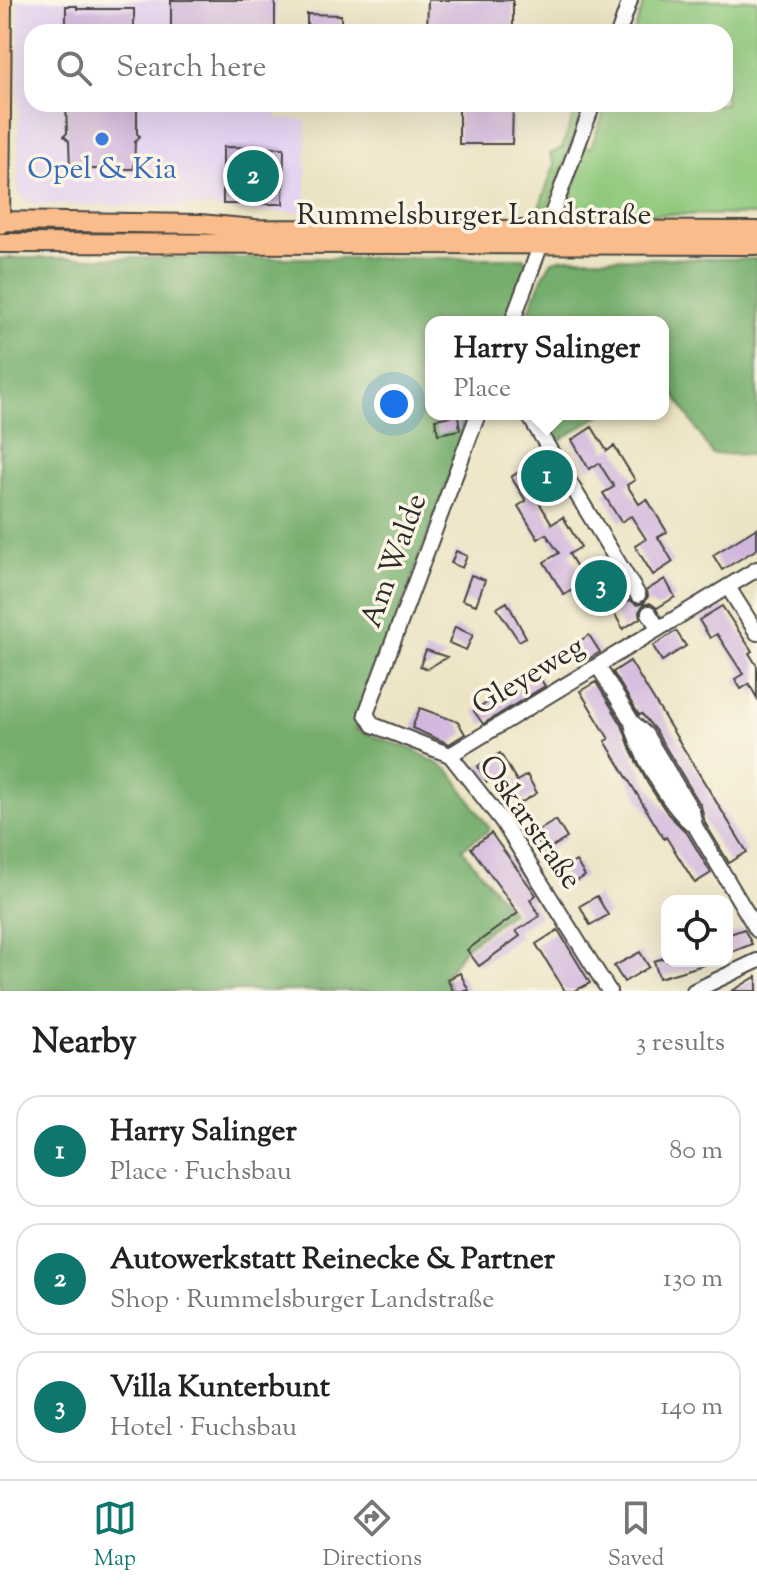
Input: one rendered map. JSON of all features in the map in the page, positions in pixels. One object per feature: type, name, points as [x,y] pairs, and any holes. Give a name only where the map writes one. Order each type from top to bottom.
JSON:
[{"type":"main road","points":[[0,222],[2,0]]},
{"type":"main road","name":"Rummelsburger Landstraße","points":[[0,222],[200,224],[255,229],[757,245]]},
{"type":"main road","name":"Rummelsburger Landstraße","points":[[0,243],[543,237],[757,231]]},
{"type":"street","points":[[622,24],[630,0]]},
{"type":"street","points":[[514,316],[590,112]]},
{"type":"street","name":"Am Walde","points":[[373,725],[366,714],[476,420]]},
{"type":"street","points":[[532,420],[638,595]]},
{"type":"street","name":"Gleyeweg","points":[[450,755],[757,569]]},
{"type":"street","points":[[728,587],[757,633]]},
{"type":"street","points":[[649,613],[658,628]]},
{"type":"street","points":[[598,666],[632,722],[646,735],[692,811],[695,826],[757,930]]},
{"type":"street","name":"Oskarstraße","points":[[373,725],[450,755],[502,821],[609,991]]},
{"type":"street","points":[[694,991],[757,961]]},
{"type":"shaded area","points":[[19,0],[277,0],[277,24],[24,24],[24,112],[276,112],[276,118],[306,120],[306,212],[35,204],[22,198],[18,189]]},
{"type":"green space","points":[[645,0],[757,0],[757,215],[573,216],[567,207],[579,174],[576,169],[584,146],[591,148],[604,112],[733,112],[733,24],[637,24]]},
{"type":"green space","points":[[576,112],[581,115],[545,214],[537,214],[555,164],[550,154],[562,148]]},
{"type":"green space","points":[[0,258],[524,258],[527,264],[507,316],[425,316],[425,420],[470,420],[356,730],[416,751],[450,771],[490,829],[462,849],[512,912],[464,949],[445,978],[452,991],[0,991]]},
{"type":"green space","points":[[564,258],[757,259],[757,455],[712,454],[669,386],[669,316],[526,316],[552,261]]},
{"type":"green space","points":[[544,420],[592,420],[555,443]]},
{"type":"building","points":[[171,0],[275,0],[275,24],[171,24]]},
{"type":"building","points":[[428,0],[513,0],[513,24],[427,24]]},
{"type":"building","points":[[66,6],[77,6],[77,9],[134,9],[134,24],[64,24]]},
{"type":"building","points":[[307,14],[341,15],[341,24],[307,24]]},
{"type":"building","name":"Opel & Kia","points":[[66,112],[137,112],[137,134],[140,136],[135,142],[134,169],[70,169],[69,141],[64,136],[67,133]]},
{"type":"building","points":[[459,112],[513,112],[512,144],[459,144]]},
{"type":"building","points":[[223,147],[284,148],[283,204],[223,204]]},
{"type":"building","points":[[435,420],[459,420],[460,430],[438,434]]},
{"type":"building","points":[[592,427],[607,451],[614,446],[635,480],[627,485],[639,504],[647,499],[667,532],[658,537],[673,562],[653,575],[635,546],[646,539],[631,516],[621,522],[603,493],[614,487],[599,463],[589,469],[572,440]]},
{"type":"building","points":[[531,464],[549,492],[537,499],[552,524],[563,517],[581,547],[569,554],[583,577],[596,569],[616,599],[594,613],[577,587],[564,595],[544,562],[559,553],[546,534],[538,539],[518,506],[526,501],[511,477]]},
{"type":"building","points":[[757,528],[757,549],[722,570],[713,555]]},
{"type":"building","points":[[456,551],[467,556],[462,568],[451,563]]},
{"type":"building","points":[[471,575],[485,580],[476,605],[462,600]]},
{"type":"building","points":[[665,579],[675,597],[657,608],[650,603],[643,605],[640,618],[623,629],[613,611],[630,600],[637,605],[644,603],[647,590]]},
{"type":"building","points":[[507,602],[526,637],[519,641],[497,608]]},
{"type":"building","points":[[722,606],[752,651],[749,653],[757,666],[757,698],[749,684],[741,689],[735,679],[743,674],[717,634],[710,638],[699,620]]},
{"type":"building","points":[[455,627],[473,635],[466,650],[449,643]]},
{"type":"building","points":[[676,631],[686,646],[662,661],[653,646]]},
{"type":"building","points":[[589,635],[600,652],[584,662],[573,645]]},
{"type":"building","points":[[426,650],[447,657],[427,669],[420,666]]},
{"type":"building","points":[[630,661],[747,852],[729,863],[705,823],[701,806],[655,730],[642,714],[639,715],[613,672]]},
{"type":"building","points":[[536,672],[545,686],[483,724],[474,711]]},
{"type":"building","points":[[596,682],[622,725],[648,784],[668,814],[687,833],[711,873],[695,883],[666,837],[664,839],[605,741],[609,739],[580,691]]},
{"type":"building","points":[[420,708],[458,722],[465,734],[449,744],[412,728]]},
{"type":"building","points":[[500,753],[517,781],[527,775],[537,793],[517,805],[500,774],[487,782],[478,766]]},
{"type":"building","points":[[556,820],[567,838],[544,852],[533,834]]},
{"type":"building","points":[[491,833],[536,895],[530,900],[540,916],[516,931],[520,936],[479,966],[467,950],[518,913],[471,848]]},
{"type":"building","points":[[576,861],[585,876],[570,885],[561,870]]},
{"type":"building","points":[[597,896],[608,915],[590,925],[580,906]]},
{"type":"building","points":[[744,929],[752,944],[733,952],[733,933]]},
{"type":"building","points":[[558,930],[590,983],[575,991],[565,991],[536,944]]},
{"type":"building","points":[[640,952],[649,967],[624,982],[614,966]]},
{"type":"building","points":[[661,959],[661,967],[697,967],[659,978],[654,961]]},
{"type":"building","points":[[460,973],[469,991],[453,991],[447,979]]},
{"type":"building","points":[[757,976],[757,991],[732,991]]},
{"type":"place","name":"Opel & Kia","points":[[102,139]]},
{"type":"place","name":"Autowerkstatt Reinecke & Partner","points":[[253,176]]},
{"type":"place","name":"Harry Salinger","points":[[547,476]]},
{"type":"place","name":"Villa Kunterbunt","points":[[601,586]]}]
